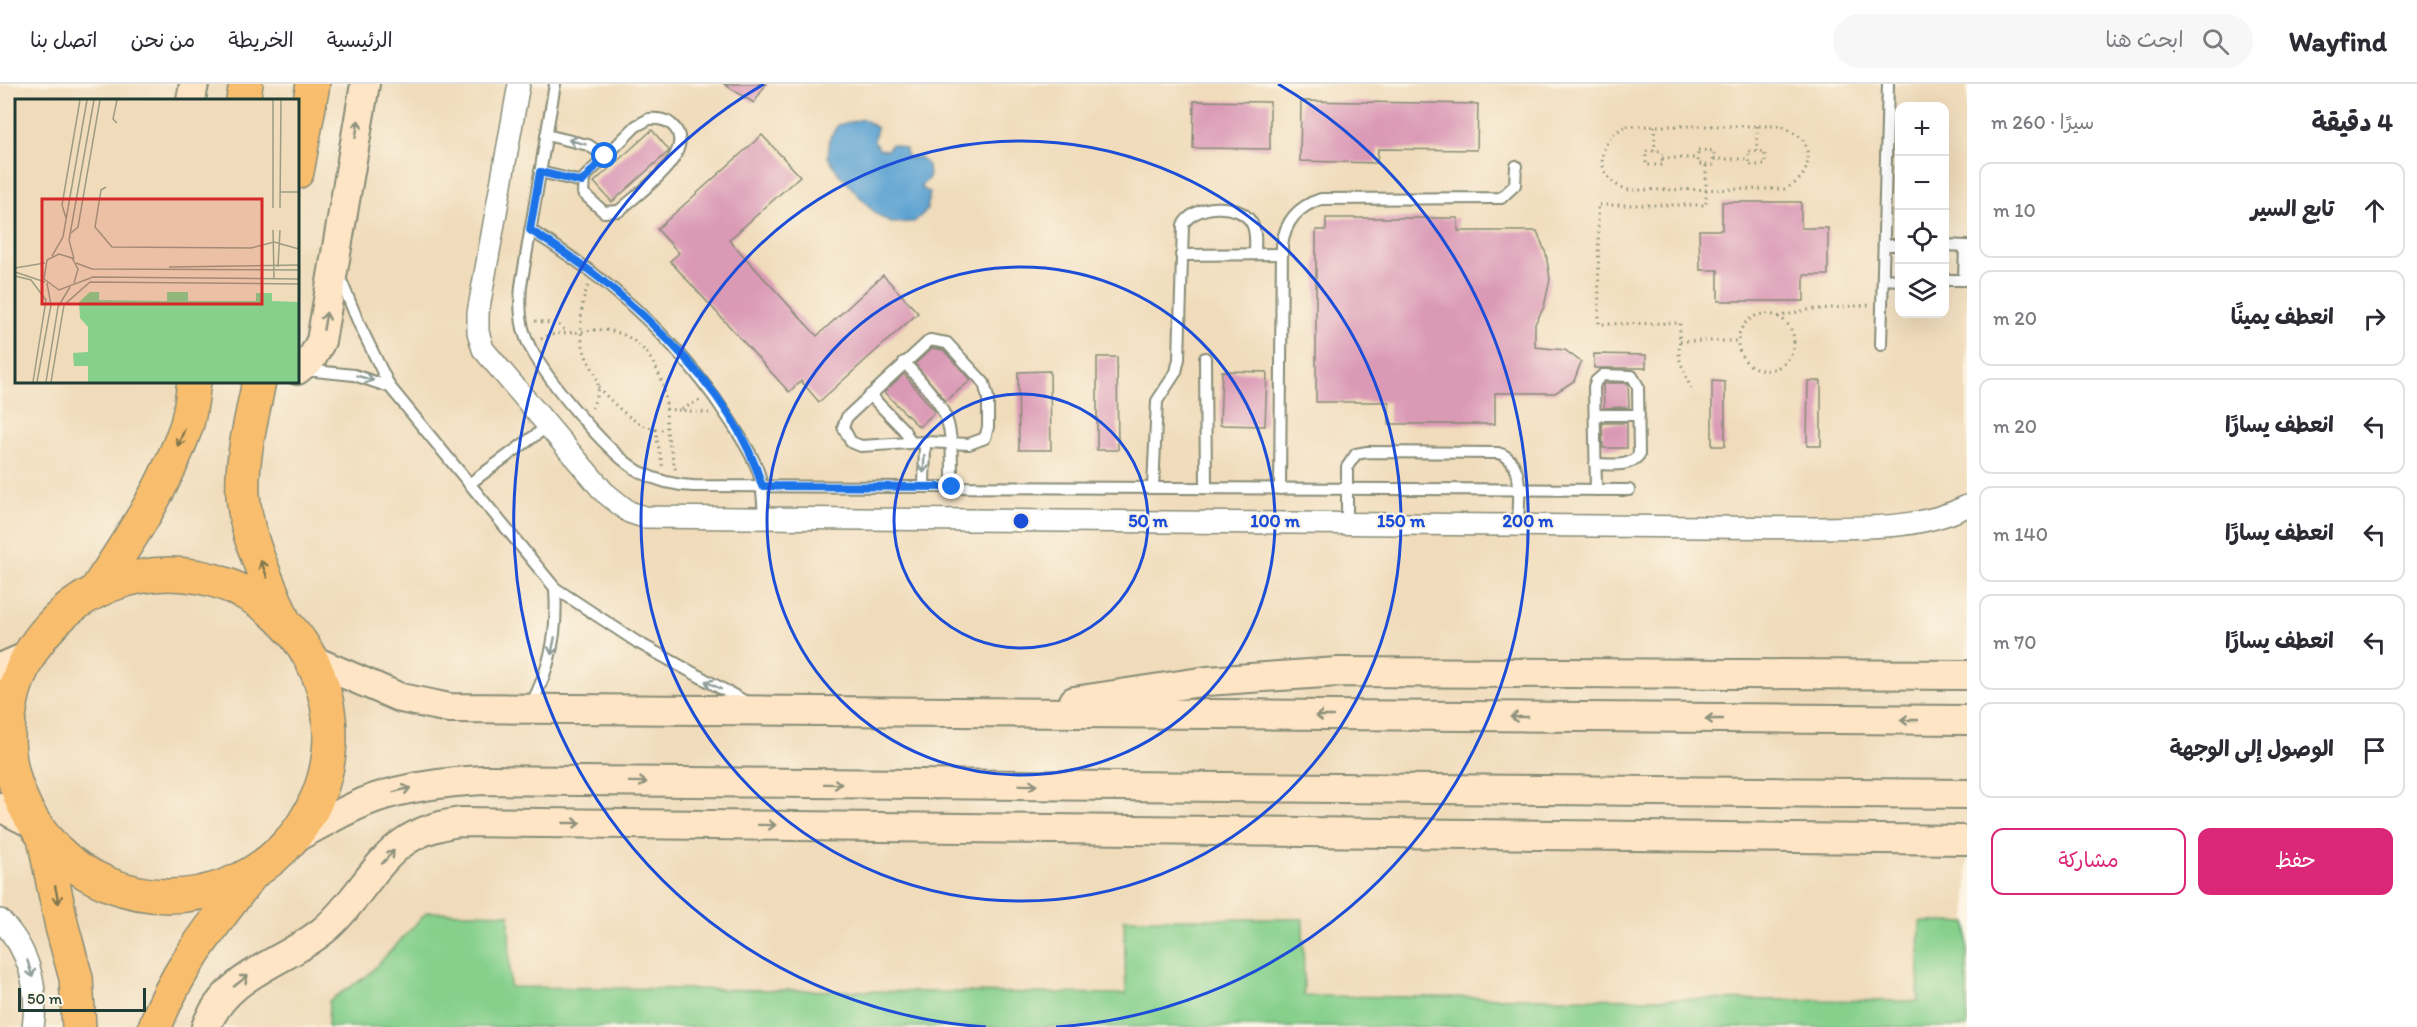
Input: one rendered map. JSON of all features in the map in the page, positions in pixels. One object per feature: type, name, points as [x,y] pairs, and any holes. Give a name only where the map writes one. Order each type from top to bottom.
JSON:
[{"type":"main road","points":[[191,99],[194,84]]},
{"type":"main road","points":[[243,99],[246,84]]},
{"type":"main road","points":[[298,166],[313,84]]},
{"type":"main road","points":[[298,369],[312,358],[321,341],[365,84]]},
{"type":"main road","points":[[95,592],[147,514],[164,480],[186,425],[194,382]]},
{"type":"main road","points":[[262,382],[243,475],[244,504],[250,533],[285,624],[310,658],[320,678],[328,708],[330,738],[327,768],[318,798],[292,840]]},
{"type":"main road","points":[[79,1027],[76,978],[38,831],[13,778],[7,741],[9,712],[15,684],[14,662],[69,609],[95,592],[124,581],[154,575],[204,579],[250,597],[285,624]]},
{"type":"main road","points":[[310,658],[417,703],[449,708],[1967,720]]},
{"type":"main road","points":[[1015,714],[1143,689],[1272,675],[1338,672],[1967,675]]},
{"type":"main road","points":[[155,1027],[169,992],[190,955],[254,872],[292,840],[372,799],[427,785],[484,780],[1967,794]]},
{"type":"main road","points":[[699,824],[700,782]]},
{"type":"main road","points":[[0,807],[38,831],[62,856],[82,871],[106,884],[139,893],[183,895],[209,891],[254,872]]},
{"type":"main road","points":[[206,1027],[216,1008],[234,986],[323,931],[359,895],[393,850],[419,833],[460,822],[1967,840]]},
{"type":"street","points":[[519,84],[478,313],[478,332],[483,349],[604,492],[629,512],[660,518],[1872,527],[1933,519],[1967,506]]},
{"type":"street","points":[[0,920],[21,947],[31,972],[35,999],[33,1027]]},
{"type":"lane","points":[[555,84],[521,286],[522,320],[531,348],[586,420],[629,465],[666,482],[679,485],[762,486],[1629,490]]},
{"type":"lane","points":[[1881,345],[1888,84]]},
{"type":"lane","points":[[649,119],[670,123],[678,134],[680,148],[673,161],[619,211],[607,214],[600,210],[583,193],[582,182],[636,126],[649,119]]},
{"type":"lane","points":[[546,135],[588,145],[605,156]]},
{"type":"lane","points":[[1280,489],[1282,254],[1283,236],[1291,219],[1313,202],[1331,198],[1495,199],[1512,190],[1516,178],[1516,166]]},
{"type":"lane","points":[[540,172],[582,182]]},
{"type":"lane","points":[[1153,488],[1157,401],[1176,372],[1179,359],[1182,225],[1191,214],[1204,209],[1231,209],[1245,214],[1254,227],[1255,254]]},
{"type":"lane","points":[[530,230],[595,273],[658,330],[713,396],[752,457],[762,486],[764,519]]},
{"type":"lane","points":[[1884,245],[1895,245]]},
{"type":"lane","points":[[1949,245],[1966,246],[1966,280],[1949,280]]},
{"type":"lane","points":[[1181,255],[1282,254]]},
{"type":"lane","points":[[334,264],[360,326],[390,387],[555,588],[679,666],[765,711]]},
{"type":"lane","points":[[1883,279],[1895,280]]},
{"type":"lane","points":[[942,340],[975,370],[984,383],[988,398],[987,433],[975,444],[910,442],[861,446],[847,438],[843,427],[847,417],[904,362],[925,342],[942,340]]},
{"type":"lane","points":[[1205,358],[1206,489]]},
{"type":"lane","points":[[904,362],[941,405],[949,419],[952,443],[952,487]]},
{"type":"lane","points":[[298,370],[354,375],[390,387]]},
{"type":"lane","points":[[1595,464],[1626,464],[1637,458],[1640,451],[1637,380],[1630,375],[1606,375],[1598,378],[1595,384],[1595,464],[1596,490]]},
{"type":"lane","points":[[870,395],[904,430],[910,442]]},
{"type":"lane","points":[[1595,415],[1639,415]]},
{"type":"lane","points":[[469,484],[548,426]]},
{"type":"lane","points":[[924,487],[925,442]]},
{"type":"lane","points":[[1347,524],[1349,462],[1362,453],[1498,453],[1513,462],[1518,472],[1518,526]]},
{"type":"lane","points":[[528,709],[550,660],[556,624],[555,588]]},
{"type":"path","points":[[1627,126],[1654,126],[1782,126],[1802,138],[1808,160],[1803,175],[1784,189],[1627,190],[1609,180],[1602,157],[1603,149],[1612,135],[1627,126]]},
{"type":"path","points":[[1654,126],[1655,151]]},
{"type":"path","points":[[1757,126],[1757,151]]},
{"type":"path","points":[[1698,150],[1714,151],[1713,165],[1698,164],[1698,158],[1698,150]]},
{"type":"path","points":[[1646,151],[1655,151],[1662,151],[1662,165],[1646,165],[1646,151]]},
{"type":"path","points":[[1749,151],[1765,152],[1765,165],[1749,165],[1749,159],[1749,151]]},
{"type":"path","points":[[1662,158],[1698,158]]},
{"type":"path","points":[[1714,159],[1749,159]]},
{"type":"path","points":[[1691,389],[1682,369],[1679,342],[1680,323],[1599,324],[1598,205],[1706,205],[1706,165]]},
{"type":"path","points":[[586,420],[598,387],[597,373],[583,348],[582,332],[584,300],[595,273]]},
{"type":"path","points":[[1778,317],[1806,310],[1882,304]]},
{"type":"path","points":[[1763,314],[1778,317],[1785,322],[1793,335],[1792,351],[1783,364],[1768,370],[1753,367],[1741,356],[1739,333],[1748,320],[1763,314]]},
{"type":"path","points":[[522,320],[553,322],[568,333]]},
{"type":"path","points":[[531,348],[544,337],[608,328],[633,338],[657,371],[679,485]]},
{"type":"path","points":[[1679,342],[1738,341]]},
{"type":"path","points":[[598,387],[620,410],[645,427],[667,430]]},
{"type":"path","points":[[680,410],[713,396]]},
{"type":"path","points":[[666,409],[726,415]]},
{"type":"path","points":[[654,429],[666,482]]},
{"type":"green space","points":[[427,912],[509,914],[510,987],[1126,994],[1124,919],[1303,919],[1304,996],[1918,1001],[1920,922],[1967,922],[1967,1027],[328,1027],[329,1001],[367,976]]},
{"type":"water","points":[[863,119],[877,128],[874,141],[879,149],[887,150],[892,144],[906,149],[907,158],[919,157],[928,165],[929,178],[920,187],[930,193],[927,210],[914,222],[891,223],[875,213],[839,174],[828,157],[830,137],[838,125]]},
{"type":"building","points":[[724,84],[766,84],[754,103]]},
{"type":"building","points":[[1194,101],[1270,102],[1270,149],[1193,148]]},
{"type":"building","points":[[1301,101],[1478,104],[1477,150],[1378,149],[1377,163],[1300,161]]},
{"type":"building","points":[[652,130],[669,150],[668,152],[612,202],[594,182]]},
{"type":"building","points":[[762,135],[800,176],[729,240],[817,336],[883,275],[918,313],[819,402],[801,381],[789,392],[670,261],[679,253],[657,229]]},
{"type":"building","points":[[1722,202],[1801,202],[1801,228],[1828,228],[1828,275],[1804,275],[1804,301],[1718,301],[1718,270],[1700,270],[1699,230],[1722,230]]},
{"type":"building","points":[[1326,218],[1458,218],[1458,231],[1537,231],[1546,254],[1550,279],[1544,307],[1535,324],[1535,347],[1565,350],[1581,362],[1574,381],[1555,393],[1495,393],[1495,424],[1389,424],[1389,402],[1316,402],[1316,230],[1326,230]]},
{"type":"building","points":[[932,348],[943,350],[971,380],[946,401],[915,364]]},
{"type":"building","points":[[1594,354],[1646,355],[1646,368],[1594,368]]},
{"type":"building","points":[[1097,357],[1117,357],[1118,450],[1097,450]]},
{"type":"building","points":[[1050,371],[1051,450],[1019,450],[1018,372]]},
{"type":"building","points":[[1222,371],[1267,372],[1265,426],[1220,425]]},
{"type":"building","points":[[904,374],[935,412],[919,427],[884,392]]},
{"type":"building","points":[[1712,381],[1725,382],[1725,446],[1712,446]]},
{"type":"building","points":[[1808,381],[1821,381],[1821,446],[1807,446]]},
{"type":"building","points":[[1628,383],[1629,407],[1604,408],[1603,385]]},
{"type":"building","points":[[1602,423],[1627,423],[1627,448],[1603,448]]},
{"type":"route","points":[[605,156],[582,182],[540,172],[530,230],[595,273],[648,320],[678,351],[713,396],[739,435],[752,457],[762,486],[952,487]]}]
